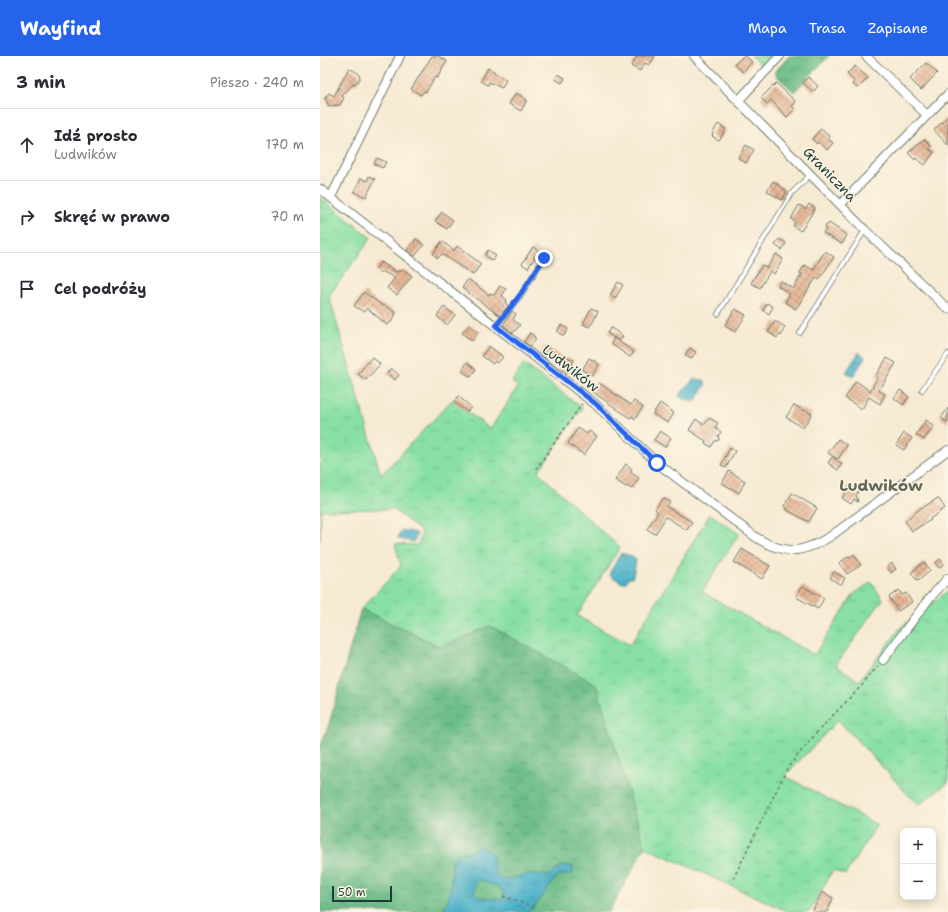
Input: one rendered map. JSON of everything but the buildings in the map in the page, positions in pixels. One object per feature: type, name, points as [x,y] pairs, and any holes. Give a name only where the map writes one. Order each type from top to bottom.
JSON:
[{"type":"street","points":[[331,197],[400,56]]},
{"type":"street","name":"Graniczna","points":[[694,56],[739,100],[865,230],[948,310]]},
{"type":"street","points":[[739,100],[780,56]]},
{"type":"street","points":[[866,56],[927,115]]},
{"type":"street","points":[[841,204],[948,94]]},
{"type":"street","name":"Ludwików","points":[[320,189],[596,404],[657,463],[768,545],[778,549],[798,550],[810,547],[831,536],[948,450]]},
{"type":"street","points":[[883,660],[928,600],[948,578]]},
{"type":"lane","points":[[718,314],[792,193],[811,174]]},
{"type":"lane","points":[[800,333],[865,230]]},
{"type":"lane","points":[[496,326],[520,295],[544,258]]},
{"type":"lane","points":[[922,390],[948,354]]},
{"type":"path","points":[[536,469],[586,397]]},
{"type":"path","points":[[733,879],[788,767],[809,740],[864,683],[883,660]]},
{"type":"path","points":[[503,896],[534,907]]},
{"type":"green space","points":[[751,56],[775,56],[765,67],[761,66]]},
{"type":"green space","points":[[789,56],[829,56],[794,92],[774,73]]},
{"type":"green space","points":[[320,197],[371,238],[329,296],[381,475],[452,400],[490,429],[518,387],[512,382],[524,364],[582,408],[538,472],[620,547],[577,616],[630,645],[710,514],[739,534],[702,592],[814,655],[854,594],[871,582],[883,599],[836,665],[859,681],[902,626],[948,591],[948,783],[918,805],[838,720],[785,776],[877,825],[845,875],[833,870],[809,912],[789,912],[645,847],[596,687],[490,626],[441,647],[361,609],[401,566],[395,544],[418,545],[422,532],[393,509],[321,510],[320,540]]},
{"type":"green space","points":[[361,609],[441,647],[490,626],[596,684],[645,847],[609,912],[320,912],[320,748],[329,724]]},
{"type":"water","points":[[859,352],[865,357],[853,377],[846,372]]},
{"type":"water","points":[[694,379],[704,380],[706,385],[695,402],[681,398],[679,396],[680,394]]},
{"type":"water","points":[[402,530],[416,533],[417,535],[414,542],[398,539]]},
{"type":"water","points":[[621,553],[629,555],[636,560],[632,578],[628,578],[626,582],[622,583],[610,575],[610,572]]},
{"type":"water","points":[[480,846],[493,855],[495,874],[504,880],[531,874],[549,876],[561,866],[573,866],[572,874],[557,876],[534,907],[527,912],[443,912],[450,894],[453,860],[457,854],[467,853]],"holes":[[[480,880],[498,887],[504,892],[503,900],[479,897],[474,892],[475,883]]]},
{"type":"district","name":"Ludwików","points":[[881,485]]},
{"type":"route","points":[[544,258],[520,295],[496,326],[596,404],[657,463]]}]
